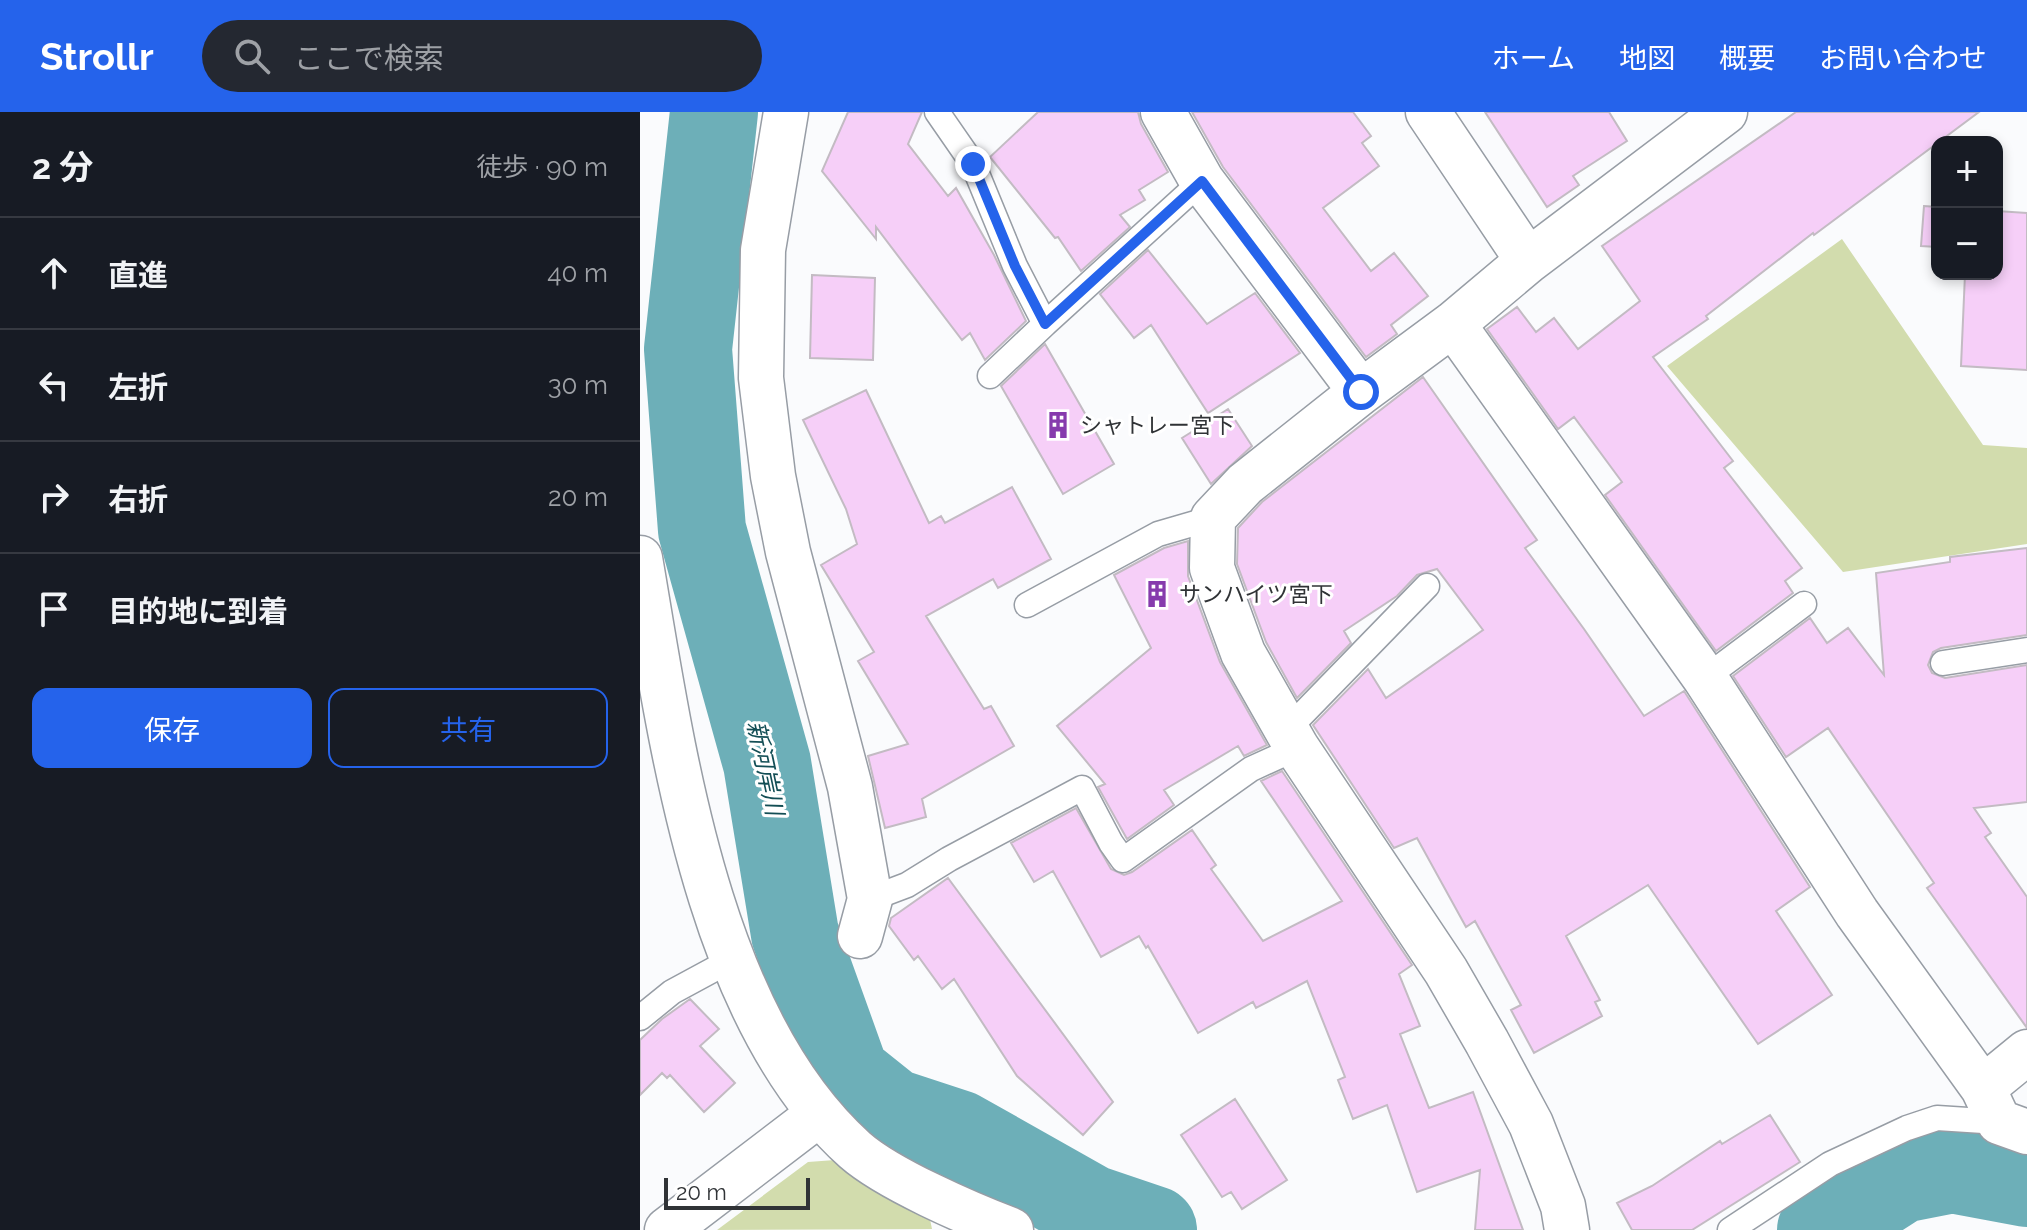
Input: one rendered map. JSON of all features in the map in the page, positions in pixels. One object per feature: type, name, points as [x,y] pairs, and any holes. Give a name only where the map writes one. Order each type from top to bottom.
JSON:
[{"type":"street","points":[[786,112],[763,250],[761,378],[773,476],[788,552],[850,787],[865,918]]},
{"type":"street","points":[[1163,112],[1202,181],[1361,392]]},
{"type":"street","points":[[1428,112],[1528,261]]},
{"type":"street","points":[[1567,1230],[1563,1206],[1531,1124],[1487,1042],[1446,971],[1292,739],[1243,653],[1212,568],[1213,518],[1245,484],[1361,392],[1725,112]]},
{"type":"street","points":[[1453,324],[1705,678],[1857,913],[2003,1114]]},
{"type":"street","points":[[640,558],[648,656],[705,878],[733,959],[778,1057],[819,1114],[858,1152],[905,1182],[1011,1230]]},
{"type":"street","points":[[2003,1114],[2027,1052]]},
{"type":"street","points":[[667,1230],[819,1114]]},
{"type":"lane","points":[[937,112],[973,164],[1015,266],[1045,324]]},
{"type":"lane","points":[[990,376],[1202,181]]},
{"type":"lane","points":[[1027,605],[1158,534],[1213,518]]},
{"type":"lane","points":[[865,918],[907,885],[1082,788],[1123,860],[1292,739],[1427,586]]},
{"type":"lane","points":[[1705,678],[1804,604]]},
{"type":"lane","points":[[1943,663],[2027,650]]},
{"type":"lane","points":[[640,1018],[672,992],[733,959]]},
{"type":"lane","points":[[1730,1230],[1830,1164],[1907,1128],[1937,1118],[2003,1114]]},
{"type":"green space","points":[[1842,239],[1983,445],[2027,448],[2027,544],[1843,572],[1667,366]]},
{"type":"green space","points":[[835,1160],[927,1205],[932,1229],[717,1230],[808,1162]]},
{"type":"building","points":[[848,112],[922,112],[908,144],[948,196],[956,188],[994,255],[1026,321],[985,360],[970,333],[962,340],[876,227],[876,239],[822,171]]},
{"type":"building","points":[[1038,112],[1138,112],[1141,124],[1168,172],[1139,190],[1145,200],[1120,215],[1130,227],[1081,271],[1058,237],[1055,238],[990,157]]},
{"type":"building","points":[[1192,112],[1353,112],[1371,136],[1362,143],[1379,166],[1323,208],[1371,271],[1394,253],[1428,296],[1391,325],[1397,334],[1366,357],[1223,167]]},
{"type":"building","points":[[1485,112],[1609,112],[1627,141],[1573,176],[1579,185],[1547,207]]},
{"type":"building","points":[[1796,112],[1979,112],[1947,136],[1931,136],[1931,148],[1813,233],[1706,316],[1708,319],[1653,357],[1733,461],[1724,468],[1802,568],[1785,581],[1793,593],[1716,651],[1605,495],[1622,482],[1574,417],[1558,429],[1487,329],[1517,307],[1536,332],[1554,318],[1578,349],[1640,301],[1602,246]]},
{"type":"building","points":[[1924,206],[1931,207],[1931,247],[1921,246]]},
{"type":"building","points":[[2003,211],[2027,213],[2027,370],[1961,366],[1965,280],[2003,280]]},
{"type":"building","points":[[1148,250],[1207,324],[1255,293],[1300,353],[1208,413],[1151,325],[1134,338],[1100,294]]},
{"type":"building","points":[[812,275],[875,278],[873,360],[810,358]]},
{"type":"building","name":"シャトレー宮下","points":[[1045,344],[1114,464],[1063,494],[1001,386]]},
{"type":"building","points":[[1423,377],[1537,540],[1525,548],[1644,716],[1684,691],[1810,887],[1776,911],[1832,995],[1758,1044],[1648,885],[1566,936],[1600,1000],[1595,1002],[1602,1016],[1534,1053],[1511,1010],[1521,1005],[1475,921],[1466,927],[1417,838],[1394,848],[1313,725],[1368,669],[1386,698],[1483,630],[1437,569],[1417,575],[1397,596],[1344,631],[1351,643],[1297,698],[1266,642],[1237,564],[1238,528],[1262,502]]},
{"type":"building","points":[[866,390],[929,523],[941,516],[945,523],[1012,487],[1051,559],[998,588],[993,579],[926,616],[984,709],[991,706],[1014,746],[922,799],[926,817],[885,828],[868,756],[908,744],[858,661],[874,652],[821,565],[857,544],[846,509],[803,420]]},
{"type":"building","points":[[1228,409],[1252,446],[1211,484],[1182,438]]},
{"type":"building","points":[[1188,541],[1188,576],[1220,662],[1267,745],[1244,756],[1238,746],[1164,790],[1174,805],[1127,839],[1098,787],[1105,784],[1057,726],[1151,648],[1114,575],[1164,548]]},
{"type":"building","points":[[2027,548],[2027,635],[1941,648],[1933,652],[1928,665],[1932,673],[1945,678],[2027,665],[2027,802],[1974,808],[1991,833],[1985,837],[2027,897],[2027,1028],[1927,888],[1934,883],[1828,728],[1786,757],[1733,676],[1810,618],[1827,643],[1848,628],[1884,675],[1876,573],[1950,562],[1950,557]]},
{"type":"building","points":[[1282,771],[1412,965],[1399,974],[1420,1026],[1400,1034],[1429,1108],[1473,1092],[1523,1230],[1475,1230],[1480,1170],[1417,1192],[1387,1105],[1353,1119],[1338,1080],[1345,1077],[1307,981],[1256,1008],[1253,1002],[1198,1033],[1148,946],[1146,948],[1139,936],[1101,957],[1053,871],[1034,882],[1011,843],[1076,808],[1111,869],[1124,875],[1192,830],[1216,865],[1211,869],[1263,941],[1342,901],[1261,781]]},
{"type":"building","points":[[948,878],[1113,1102],[1083,1135],[1017,1076],[954,979],[942,989],[918,956],[914,960],[889,926],[891,918]]},
{"type":"building","points":[[690,999],[719,1029],[700,1046],[735,1083],[704,1112],[670,1075],[667,1078],[662,1073],[640,1095],[640,1040]]},
{"type":"building","points":[[1235,1099],[1287,1180],[1242,1209],[1231,1192],[1222,1197],[1181,1135]]},
{"type":"building","points":[[1770,1115],[1800,1162],[1692,1230],[1632,1230],[1617,1203],[1652,1186],[1720,1141],[1722,1144]]},
{"type":"waterway","name":"新河岸川","points":[[714,112],[688,349],[702,530],[767,763],[795,934],[846,1076],[891,1112],[958,1134],[1091,1209],[1153,1230]]},
{"type":"waterway","name":"新河岸川","points":[[1821,1230],[1901,1179],[1952,1169],[2027,1183]]},
{"type":"place","name":"シャトレー宮下","points":[[1058,425]]},
{"type":"place","name":"サンハイツ宮下","points":[[1157,594]]},
{"type":"route","points":[[973,164],[1015,266],[1045,324],[1202,181],[1361,392]]}]
